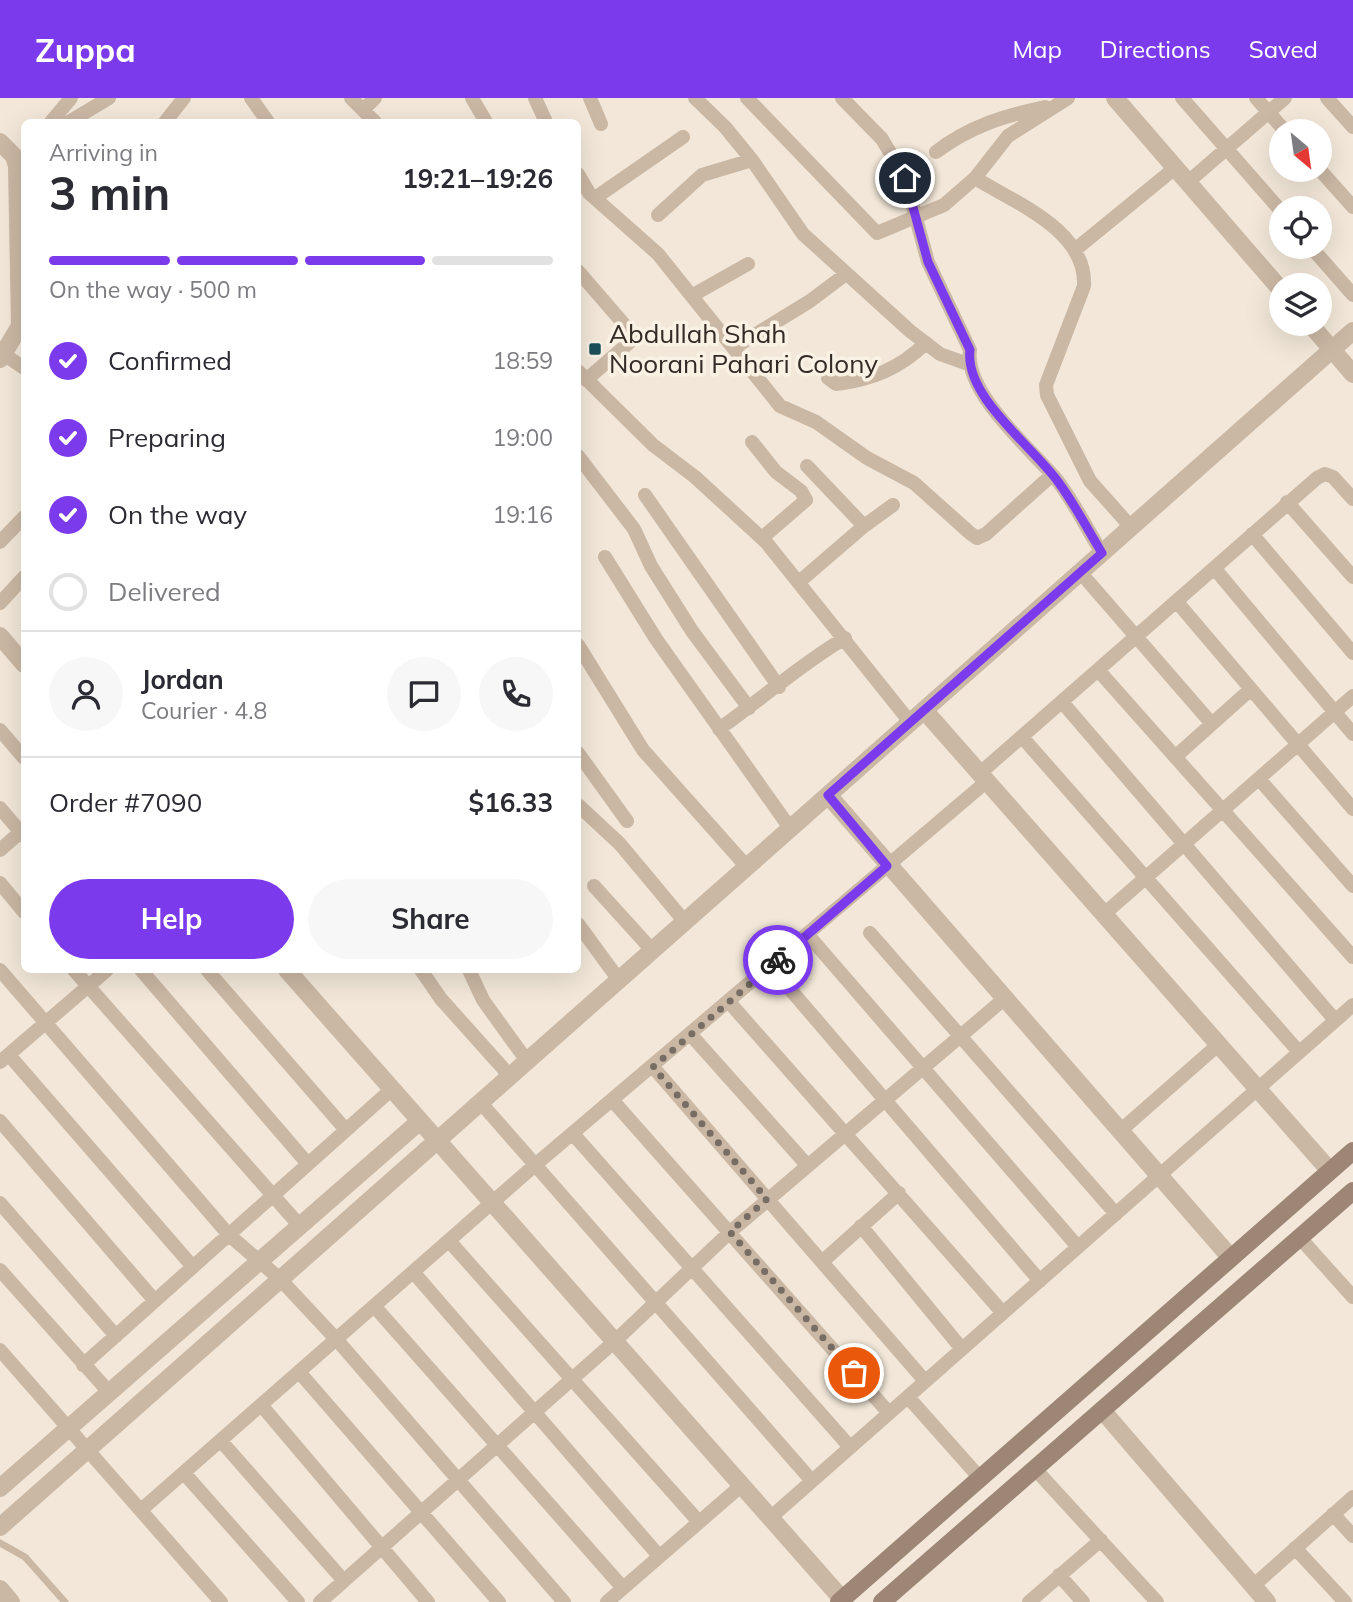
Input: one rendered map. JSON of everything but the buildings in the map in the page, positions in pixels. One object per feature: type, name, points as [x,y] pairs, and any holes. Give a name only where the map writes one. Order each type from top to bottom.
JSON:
[{"type":"main road","points":[[841,1600],[1353,1151]]},
{"type":"main road","points":[[882,1602],[1353,1191]]},
{"type":"street","points":[[54,119],[71,98]]},
{"type":"street","points":[[74,119],[110,98]]},
{"type":"street","points":[[167,119],[184,98]]},
{"type":"street","points":[[251,98],[266,119]]},
{"type":"street","points":[[351,98],[372,119]]},
{"type":"street","points":[[363,110],[375,98]]},
{"type":"street","points":[[472,98],[484,119]]},
{"type":"street","points":[[535,98],[545,119]]},
{"type":"street","points":[[590,98],[601,124]]},
{"type":"street","points":[[695,98],[725,127],[752,160],[803,234],[926,343],[940,354],[968,364]]},
{"type":"street","points":[[747,98],[873,231],[880,232],[944,205],[975,178],[1008,136],[1062,101]]},
{"type":"street","points":[[842,98],[882,139],[905,178],[928,262],[970,350],[968,364],[992,408],[1052,475],[1102,553]]},
{"type":"street","points":[[1115,98],[1269,276]]},
{"type":"street","points":[[1182,98],[1269,197]]},
{"type":"street","points":[[1256,98],[1274,119]]},
{"type":"street","points":[[1188,183],[1285,98]]},
{"type":"street","points":[[1327,98],[1353,127]]},
{"type":"street","points":[[936,152],[960,134],[998,117],[1062,101]]},
{"type":"street","points":[[595,198],[683,137]]},
{"type":"street","points":[[0,142],[19,153],[21,194]]},
{"type":"street","points":[[658,215],[702,175],[752,160]]},
{"type":"street","points":[[1076,249],[1175,168]]},
{"type":"street","points":[[581,178],[595,198],[658,254],[694,295],[780,406],[816,422],[867,458],[914,483],[977,538],[986,534],[1052,475]]},
{"type":"street","points":[[975,178],[1051,225],[1076,249],[1085,271],[1084,286],[1050,373],[1046,395],[1090,481],[1131,527]]},
{"type":"street","points":[[1331,182],[1353,207]]},
{"type":"street","points":[[1322,259],[1353,295]]},
{"type":"street","points":[[694,295],[748,264]]},
{"type":"street","points":[[581,274],[629,330],[631,341],[582,376],[653,445],[695,477],[762,538],[845,638],[917,716],[982,778],[1330,1171]]},
{"type":"street","points":[[735,347],[810,301],[846,274]]},
{"type":"street","points":[[21,305],[20,326],[2,357],[21,366]]},
{"type":"street","points":[[0,1527],[1353,331]]},
{"type":"street","points":[[1320,336],[1353,374]]},
{"type":"street","points":[[828,378],[836,384],[876,376],[906,362],[926,343]]},
{"type":"street","points":[[752,442],[776,472],[801,491],[806,500],[762,538]]},
{"type":"street","points":[[581,460],[634,529],[651,566],[692,631],[749,708]]},
{"type":"street","points":[[807,466],[864,526]]},
{"type":"street","points":[[141,1510],[535,1166],[887,866],[1022,737],[1215,569],[1287,502],[1325,474],[1333,478],[1353,499]]},
{"type":"street","points":[[645,495],[779,687]]},
{"type":"street","points":[[1287,502],[1353,577]]},
{"type":"street","points":[[799,582],[864,526],[893,505]]},
{"type":"street","points":[[0,542],[21,520]]},
{"type":"street","points":[[1252,534],[1353,653]]},
{"type":"street","points":[[605,557],[656,639],[790,828]]},
{"type":"street","points":[[1215,569],[1353,734]]},
{"type":"street","points":[[1080,572],[1135,639],[1212,724]]},
{"type":"street","points":[[0,603],[21,580]]},
{"type":"street","points":[[1177,602],[1353,809]]},
{"type":"street","points":[[0,636],[21,660]]},
{"type":"street","points":[[719,729],[779,687],[814,657],[845,638]]},
{"type":"street","points":[[581,650],[643,750],[747,866]]},
{"type":"street","points":[[1098,670],[1353,957]]},
{"type":"street","points":[[1175,757],[1251,689]]},
{"type":"street","points":[[1103,915],[1185,846],[1353,696]]},
{"type":"street","points":[[1062,702],[1335,1020]]},
{"type":"street","points":[[0,730],[21,754]]},
{"type":"street","points":[[1022,737],[1299,1052]]},
{"type":"street","points":[[581,757],[627,821]]},
{"type":"street","points":[[1259,779],[1353,886]]},
{"type":"street","points":[[828,795],[887,866],[1231,1258]]},
{"type":"street","points":[[0,807],[21,830]]},
{"type":"street","points":[[581,808],[620,844],[685,922]]},
{"type":"street","points":[[0,850],[21,834]]},
{"type":"street","points":[[0,883],[21,908]]},
{"type":"street","points":[[594,886],[652,950]]},
{"type":"street","points":[[581,928],[618,980]]},
{"type":"street","points":[[870,933],[1116,1214]]},
{"type":"street","points":[[808,935],[1078,1247]]},
{"type":"street","points":[[771,967],[1040,1281]]},
{"type":"street","points":[[0,970],[47,1021],[229,1235],[280,1279],[337,1340],[564,1602]]},
{"type":"street","points":[[77,973],[300,1226]]},
{"type":"street","points":[[103,973],[4,1059],[193,1267]]},
{"type":"street","points":[[144,973],[308,1164]]},
{"type":"street","points":[[209,973],[346,1130]]},
{"type":"street","points":[[290,973],[841,1600]]},
{"type":"street","points":[[423,973],[442,999],[510,1076]]},
{"type":"street","points":[[470,973],[483,1000],[527,1060]]},
{"type":"street","points":[[320,1602],[615,1341],[767,1199],[1004,999]]},
{"type":"street","points":[[729,1002],[1003,1313]]},
{"type":"street","points":[[770,1518],[1353,1005]]},
{"type":"street","points":[[691,1035],[807,1165]]},
{"type":"street","points":[[1120,1131],[1218,1045]]},
{"type":"street","points":[[653,1067],[925,1381]]},
{"type":"street","points":[[83,1365],[392,1089]]},
{"type":"street","points":[[613,1101],[889,1413]]},
{"type":"street","points":[[480,1102],[812,1481]]},
{"type":"street","points":[[0,1121],[155,1301]]},
{"type":"street","points":[[0,1488],[420,1121]]},
{"type":"street","points":[[574,1135],[850,1447]]},
{"type":"street","points":[[823,1261],[899,1193]]},
{"type":"street","points":[[0,1203],[116,1336]]},
{"type":"street","points":[[861,1226],[962,1349]]},
{"type":"street","points":[[1300,1238],[1353,1297]]},
{"type":"street","points":[[450,1242],[699,1522]]},
{"type":"street","points":[[0,1270],[109,1392]]},
{"type":"street","points":[[414,1273],[659,1556]]},
{"type":"street","points":[[375,1307],[623,1588]]},
{"type":"street","points":[[0,1350],[221,1602]]},
{"type":"street","points":[[300,1373],[499,1602]]},
{"type":"street","points":[[908,1397],[980,1478]]},
{"type":"street","points":[[262,1406],[428,1602]]},
{"type":"street","points":[[1102,1410],[1267,1602]]},
{"type":"street","points":[[221,1441],[344,1581]]},
{"type":"street","points":[[1035,1469],[1157,1602]]},
{"type":"street","points":[[184,1473],[298,1602]]},
{"type":"street","points":[[607,1602],[742,1485]]},
{"type":"street","points":[[1253,1586],[1353,1497]]},
{"type":"street","points":[[1333,1514],[1353,1536]]},
{"type":"street","points":[[1029,1602],[1101,1539]]},
{"type":"street","points":[[1296,1548],[1345,1602]]},
{"type":"street","points":[[1059,1576],[1083,1602]]},
{"type":"street","points":[[0,1590],[11,1602]]},
{"type":"lane","points":[[0,1543],[25,1557],[65,1602]]},
{"type":"way so far","points":[[778,960],[653,1067],[767,1199],[730,1232],[854,1373]]},
{"type":"place","name":"Abdullah Shah Noorani Pahari Colony","points":[[595,349]]},
{"type":"route","points":[[778,960],[887,866],[828,795],[1102,553],[1058,481],[992,408],[968,364],[970,350],[928,262],[905,178]]}]
